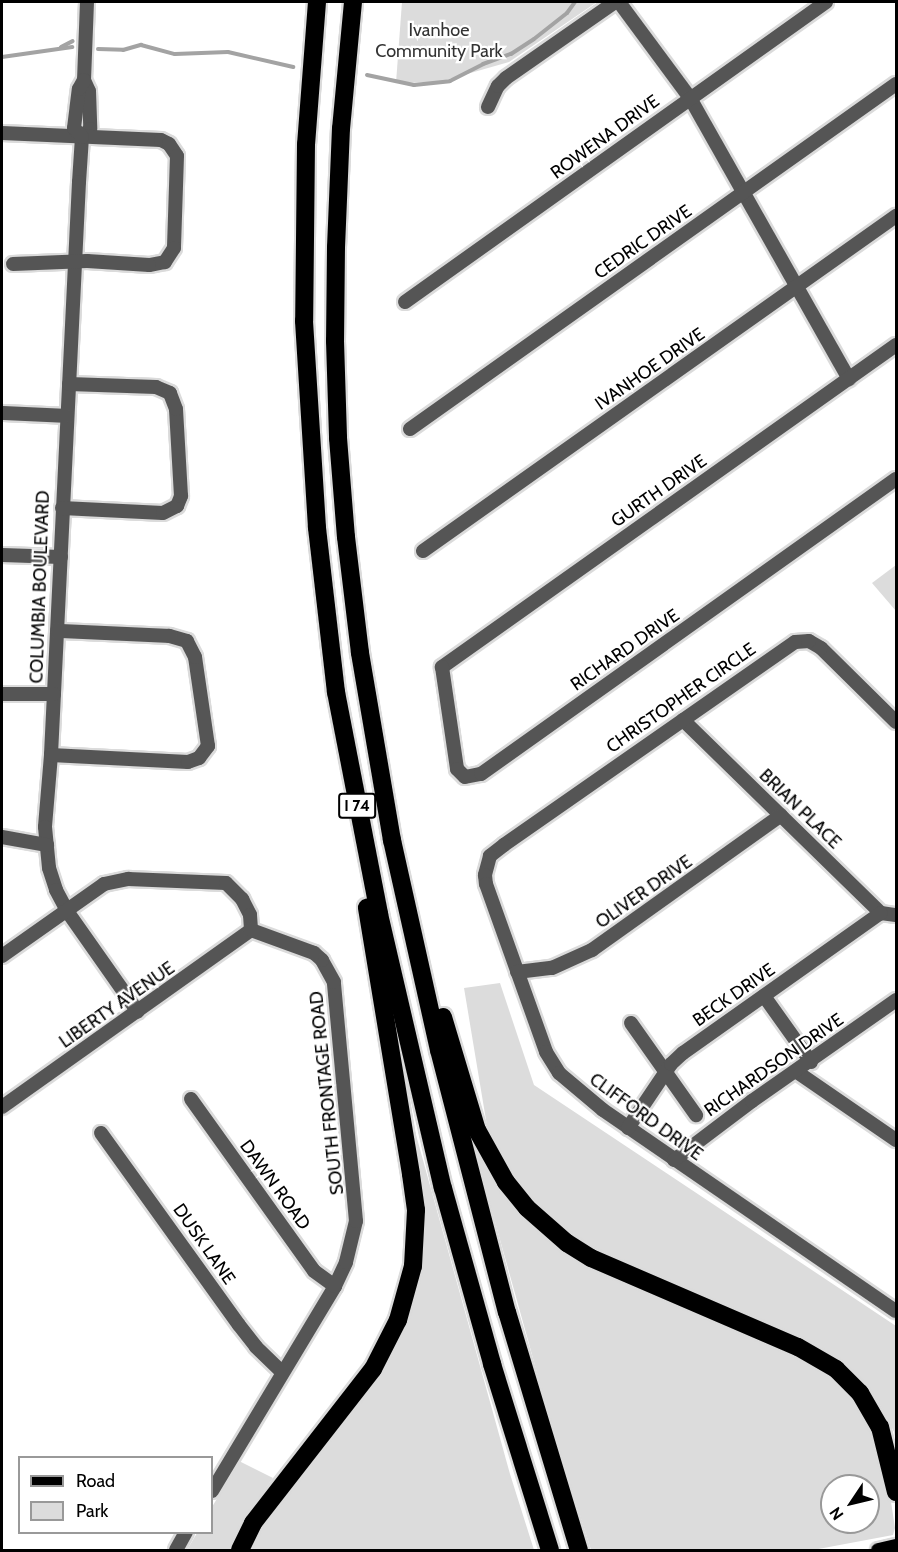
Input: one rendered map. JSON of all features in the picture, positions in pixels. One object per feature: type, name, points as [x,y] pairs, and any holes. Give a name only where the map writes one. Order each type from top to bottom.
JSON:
[{"type":"highway","name":"I 74","points":[[317,2],[310,78],[304,215],[304,321],[310,443],[323,596],[336,692],[359,817],[406,1035],[443,1188],[492,1365],[550,1551]]},
{"type":"highway","name":"I 74","points":[[353,2],[342,128],[336,247],[338,438],[346,537],[360,653],[393,840],[423,984],[467,1163],[507,1311],[579,1551]]},
{"type":"highway","points":[[240,1551],[253,1523],[373,1369],[398,1320],[413,1266],[416,1219],[411,1174],[370,934],[359,817]]},
{"type":"highway","points":[[393,840],[468,1104],[481,1138],[506,1182],[545,1226],[591,1258],[798,1347],[836,1369],[860,1393],[871,1410],[886,1446],[897,1492]]},
{"type":"main road","points":[[878,1551],[897,1546]]},
{"type":"street","name":"COLUMBIA BOULEVARD","points":[[87,2],[84,80],[79,89],[74,128],[82,137],[51,755],[45,827],[49,868],[67,911],[138,1012]]},
{"type":"street","points":[[488,107],[498,86],[506,78],[617,2],[690,98],[742,193],[799,286],[849,379]]},
{"type":"street","name":"ROWENA DRIVE","points":[[405,302],[826,2]]},
{"type":"street","name":"CEDRIC DRIVE","points":[[410,429],[897,84]]},
{"type":"street","points":[[2,133],[132,138],[169,144],[177,156],[175,237],[170,257],[158,265],[75,262],[13,264]]},
{"type":"street","name":"IVANHOE DRIVE","points":[[423,550],[897,216]]},
{"type":"street","name":"GURTH DRIVE","points":[[442,667],[897,345]]},
{"type":"street","points":[[62,508],[163,513],[177,506],[181,496],[176,409],[170,393],[156,387],[69,384]]},
{"type":"street","points":[[2,413],[67,416]]},
{"type":"street","name":"RICHARD DRIVE","points":[[442,667],[457,769],[465,777],[481,774],[897,479]]},
{"type":"street","points":[[2,555],[61,557]]},
{"type":"street","points":[[51,755],[188,762],[199,758],[208,746],[195,657],[187,641],[169,636],[57,631]]},
{"type":"street","name":"CHRISTOPHER CIRCLE","points":[[486,867],[490,856],[504,844],[788,644],[803,640],[821,648],[897,722]]},
{"type":"street","points":[[2,694],[54,694]]},
{"type":"street","name":"BRIAN PLACE","points":[[682,720],[881,913]]},
{"type":"street","name":"OLIVER DRIVE","points":[[517,972],[552,968],[592,950],[781,815]]},
{"type":"street","points":[[2,837],[47,845]]},
{"type":"street","name":"CLIFFORD DRIVE","points":[[486,867],[486,884],[552,1064],[569,1083],[674,1160],[897,1311]]},
{"type":"street","points":[[2,957],[104,884],[113,881],[221,881],[233,888],[242,899],[250,915],[251,930]]},
{"type":"street","points":[[881,913],[897,915]]},
{"type":"street","name":"BECK DRIVE","points":[[628,1128],[665,1072],[683,1053],[881,913]]},
{"type":"street","name":"LIBERTY AVENUE","points":[[2,1107],[251,930]]},
{"type":"street","name":"SOUTH FRONTAGE ROAD","points":[[213,1489],[335,1286],[352,1243],[356,1201],[334,982],[322,960],[314,953],[251,930]]},
{"type":"street","points":[[764,996],[811,1062]]},
{"type":"street","name":"RICHARDSON DRIVE","points":[[674,1160],[752,1101],[797,1072],[897,1000]]},
{"type":"street","points":[[631,1023],[696,1115]]},
{"type":"street","points":[[797,1072],[897,1140]]},
{"type":"street","name":"DAWN ROAD","points":[[191,1099],[314,1271],[335,1286]]},
{"type":"street","name":"DUSK LANE","points":[[101,1133],[256,1347],[282,1372]]},
{"type":"street","points":[[176,1551],[185,1534]]},
{"type":"green space","name":"Ivanhoe Community Park","points":[[402,2],[597,2],[509,62],[439,82],[396,83]]},
{"type":"green space","points":[[896,565],[896,611],[872,583]]},
{"type":"green space","points":[[500,983],[534,1085],[896,1326],[896,1445],[894,1432],[878,1401],[856,1374],[807,1342],[633,1268],[585,1245],[545,1214],[510,1173],[489,1138],[464,988]]},
{"type":"green space","points":[[410,1124],[413,1124],[510,1474],[534,1550],[250,1550],[255,1539],[410,1306]]},
{"type":"green space","points":[[475,1150],[503,1192],[557,1246],[655,1296],[813,1362],[836,1379],[859,1403],[875,1432],[890,1495],[895,1528],[893,1535],[813,1550],[591,1550],[553,1430]]},
{"type":"green space","points":[[239,1461],[273,1478],[241,1522],[229,1550],[187,1550],[196,1534],[213,1534],[213,1505]]},
{"type":"waterway","points":[[367,75],[414,85],[450,81],[483,64],[511,54],[567,13],[575,2]]},
{"type":"waterway","points":[[61,47],[73,41]]},
{"type":"waterway","points":[[98,49],[123,50],[141,45],[175,54],[228,52],[293,67]]},
{"type":"waterway","points":[[2,57],[72,47]]}]
